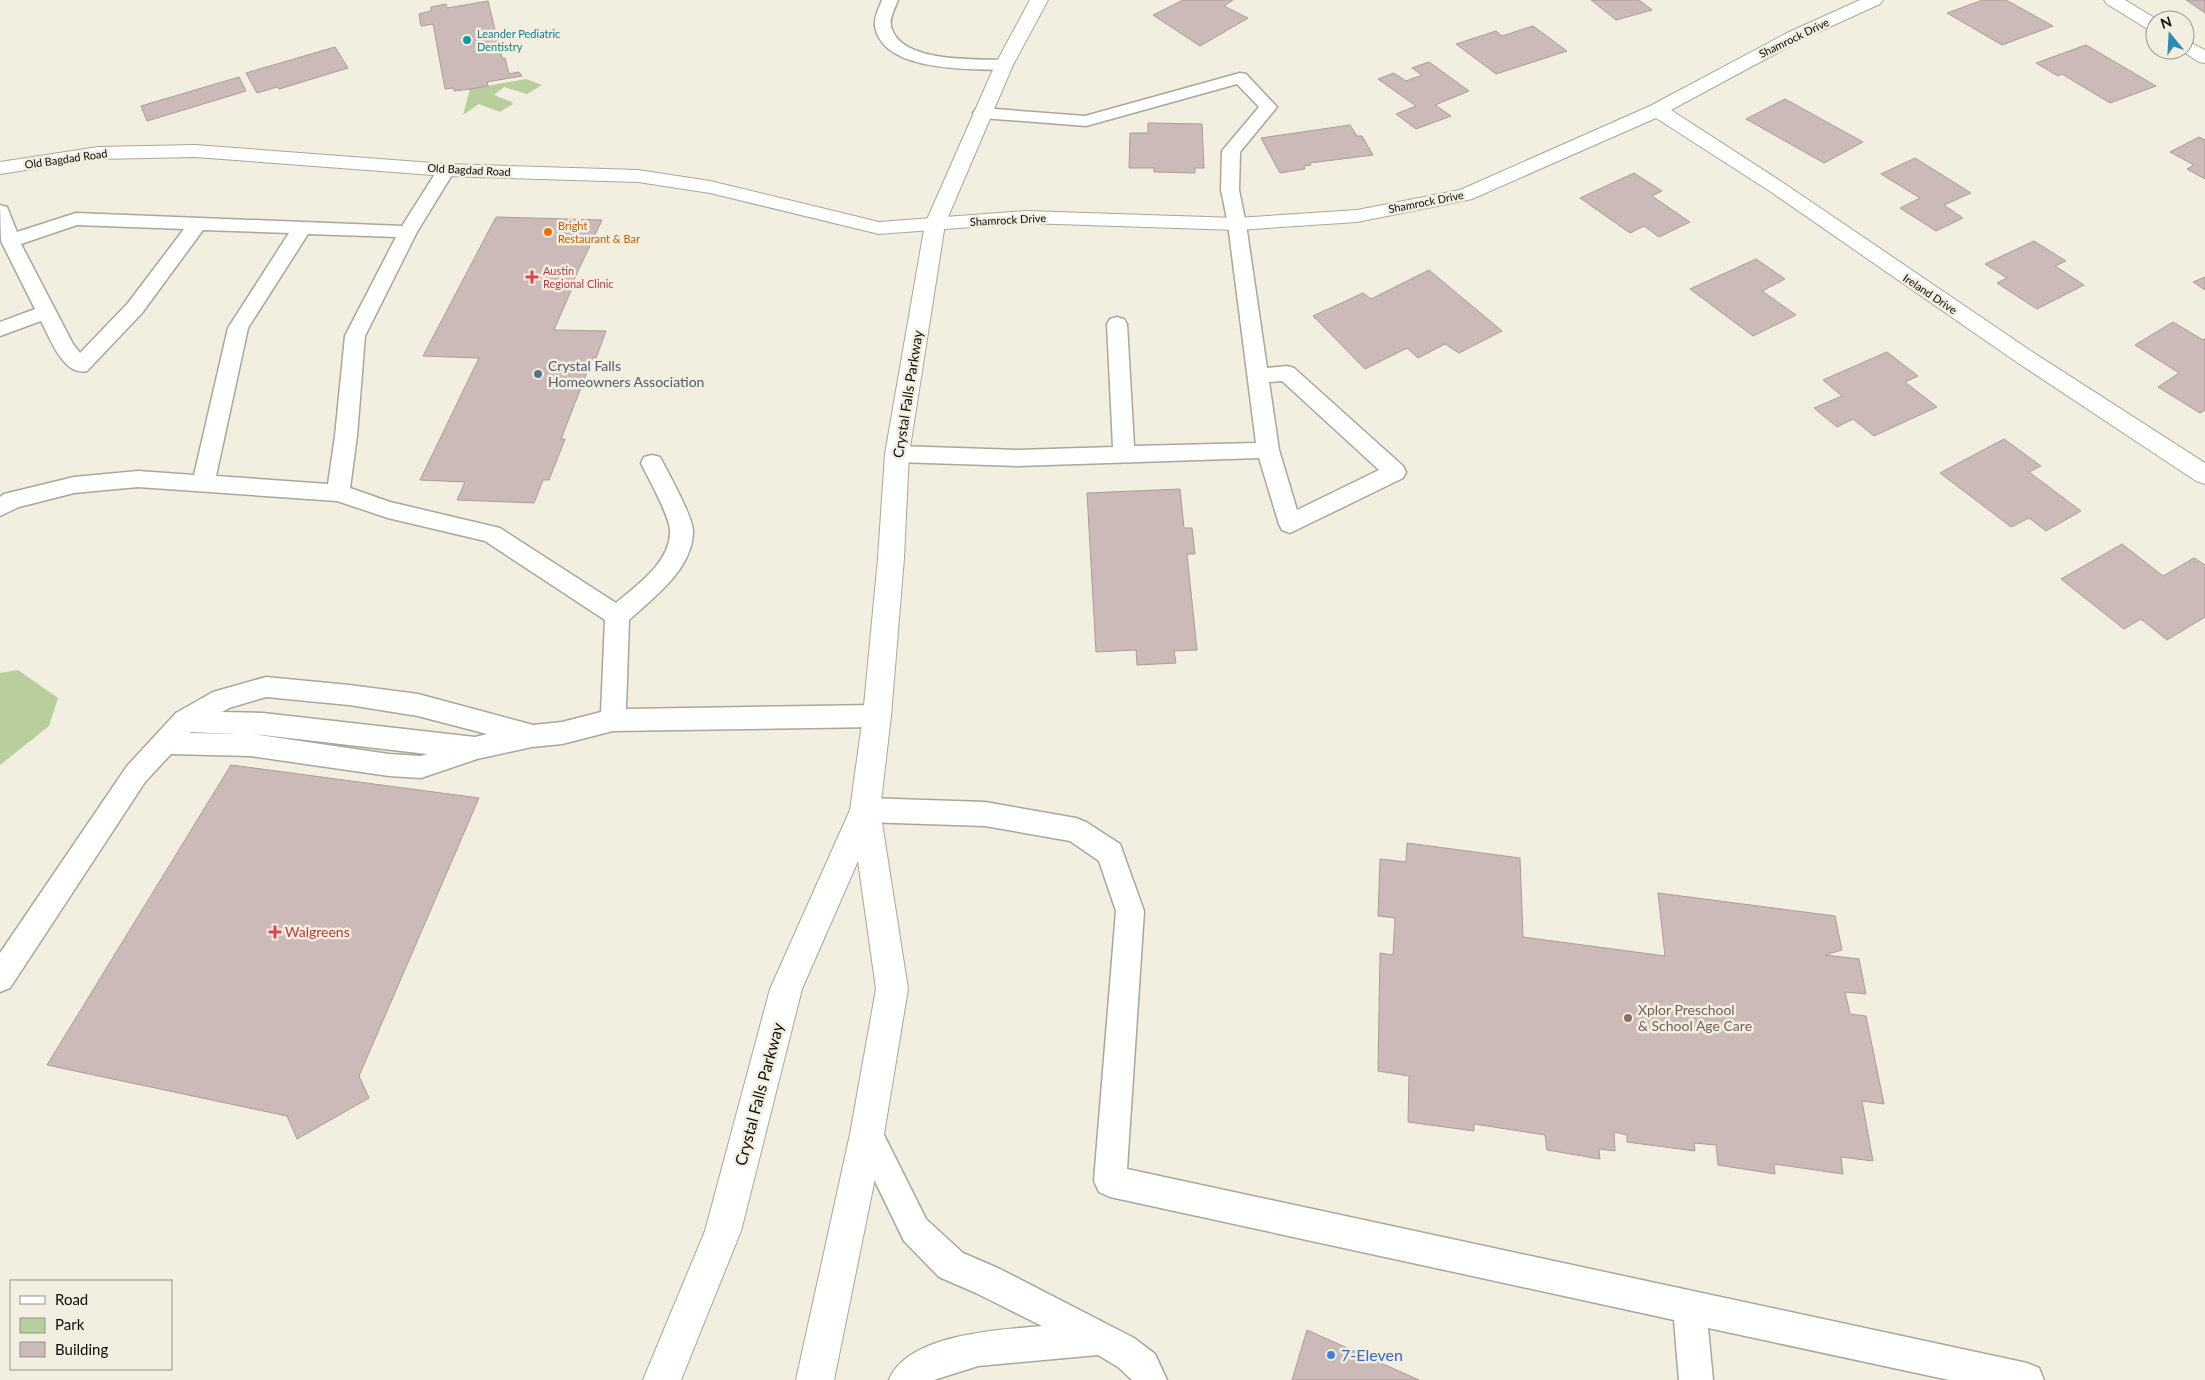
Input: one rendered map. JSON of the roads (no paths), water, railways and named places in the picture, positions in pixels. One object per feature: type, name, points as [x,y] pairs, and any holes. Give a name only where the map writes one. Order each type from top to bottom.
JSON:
[{"type":"street","name":"Crystal Falls Parkway","points":[[814,1380],[867,1134],[892,989],[865,810],[877,716],[891,558],[897,454],[935,224],[1004,65],[1039,0]]},
{"type":"street","name":"Shamrock Drive","points":[[935,224],[1026,217],[1238,224],[1357,216],[1466,195],[1657,110],[1796,36],[1874,0]]},
{"type":"street","points":[[2113,0],[2145,20]]},
{"type":"street","name":"Ireland Drive","points":[[1657,110],[1778,188],[2023,356],[2205,476]]},
{"type":"street","name":"Old Bagdad Road","points":[[0,168],[98,153],[195,150],[446,170],[638,176],[710,187],[879,228],[935,224]]},
{"type":"street","name":"Crystal Falls Parkway","points":[[662,1380],[724,1231],[786,989],[865,810]]},
{"type":"lane","points":[[890,0],[882,24],[884,32],[891,43],[901,52],[924,58],[1004,65]]},
{"type":"lane","points":[[982,113],[1086,121],[1240,78],[1268,107],[1231,151],[1230,190],[1238,224],[1258,376],[1268,450],[1290,524],[1395,472],[1287,373],[1258,376]]},
{"type":"lane","points":[[338,493],[346,436],[355,336],[408,232],[446,170]]},
{"type":"lane","points":[[0,211],[10,241],[46,312],[65,348],[80,366],[135,308],[198,224]]},
{"type":"lane","points":[[10,241],[76,220],[408,232]]},
{"type":"lane","points":[[203,485],[238,328],[302,228]]},
{"type":"lane","points":[[0,329],[46,312]]},
{"type":"lane","points":[[1117,324],[1124,456]]},
{"type":"lane","points":[[897,454],[1018,458],[1268,450]]},
{"type":"lane","points":[[613,720],[617,616],[655,582],[677,555],[682,528],[652,463]]},
{"type":"lane","points":[[0,508],[12,500],[74,485],[138,479],[338,493],[388,510],[492,534],[617,616]]},
{"type":"lane","points":[[0,978],[136,774],[185,722],[222,699],[266,687],[349,695],[418,705],[533,736]]},
{"type":"lane","points":[[165,743],[250,745],[389,765],[421,767],[475,748],[533,736],[562,733],[613,720],[877,716]]},
{"type":"lane","points":[[185,722],[263,724],[475,748]]},
{"type":"lane","points":[[865,810],[985,814],[1076,830],[1110,852],[1130,911],[1110,1181],[2027,1380]]},
{"type":"lane","points":[[867,1134],[915,1230],[951,1265],[988,1281],[1132,1356],[1148,1372],[1150,1380]]},
{"type":"lane","points":[[1690,1308],[1696,1380]]},
{"type":"lane","points":[[906,1380],[927,1364],[978,1350],[1100,1338]]},
{"type":"place","name":"Leander Pediatric Dentistry","points":[[467,40]]},
{"type":"place","name":"Bright Restaurant & Bar","points":[[548,232]]},
{"type":"place","name":"Austin Regional Clinic","points":[[532,277]]},
{"type":"place","name":"Crystal Falls Homeowners Association","points":[[538,374]]},
{"type":"place","name":"Walgreens","points":[[275,932]]},
{"type":"place","name":"Xplor Preschool & School Age Care","points":[[1628,1018]]},
{"type":"place","name":"7-Eleven","points":[[1331,1355]]}]
